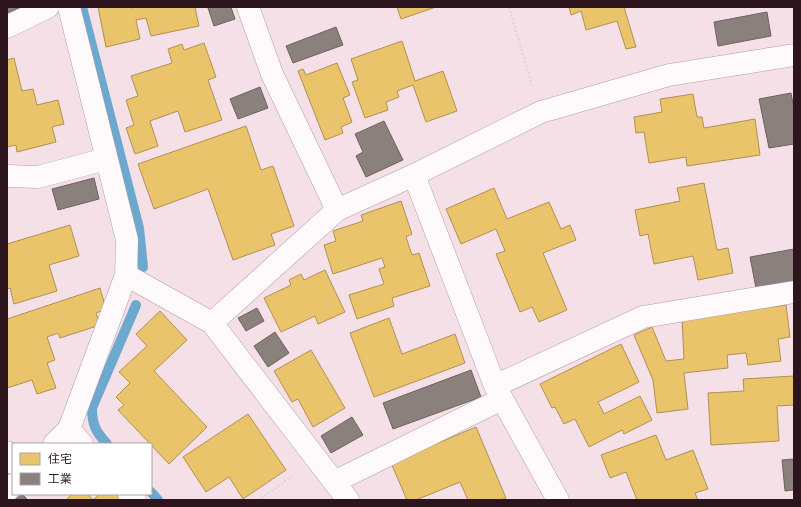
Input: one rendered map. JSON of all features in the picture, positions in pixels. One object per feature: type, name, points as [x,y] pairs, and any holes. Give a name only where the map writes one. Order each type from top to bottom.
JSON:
[{"type":"street","points":[[7,27],[48,7]]},
{"type":"street","points":[[68,439],[126,275],[127,240],[69,7]]},
{"type":"street","points":[[248,7],[272,74],[337,210]]},
{"type":"street","points":[[212,323],[337,210],[414,175],[541,112],[668,75],[794,55]]},
{"type":"street","points":[[7,176],[38,177],[106,159]]},
{"type":"street","points":[[414,175],[499,392],[558,500]]},
{"type":"street","points":[[126,275],[212,323],[348,500]]},
{"type":"street","points":[[334,482],[499,392],[643,317],[794,292]]},
{"type":"street","points":[[7,452],[12,461]]},
{"type":"path","points":[[508,7],[541,112]]},
{"type":"path","points":[[258,500],[317,460]]},
{"type":"building: 住宅","points":[[98,7],[195,7],[199,26],[151,36],[146,18],[136,20],[140,39],[106,47]]},
{"type":"building: 住宅","points":[[397,7],[436,7],[401,19]]},
{"type":"building: 住宅","points":[[569,7],[624,7],[636,47],[626,49],[617,21],[586,30],[581,11],[571,15]]},
{"type":"building: 住宅","points":[[402,41],[415,81],[443,71],[457,111],[426,122],[413,85],[397,91],[399,97],[386,102],[388,110],[365,118],[352,82],[358,80],[351,59]]},
{"type":"building: 住宅","points":[[204,43],[216,77],[208,80],[222,120],[185,132],[178,111],[150,121],[158,146],[135,154],[126,128],[134,125],[126,100],[138,96],[131,76],[172,63],[168,49],[182,44],[184,50]]},
{"type":"building: 住宅","points":[[14,58],[22,91],[33,89],[37,105],[58,100],[64,124],[52,127],[56,142],[17,152],[16,145],[7,147],[7,60]]},
{"type":"building: 住宅","points":[[337,63],[350,95],[343,98],[352,122],[341,127],[343,133],[325,140],[298,71],[303,69],[306,75]]},
{"type":"building: 住宅","points":[[693,94],[697,117],[702,117],[704,128],[755,119],[760,155],[687,166],[686,157],[649,163],[644,132],[636,133],[634,117],[662,112],[660,99]]},
{"type":"building: 住宅","points":[[246,126],[261,170],[273,166],[294,226],[271,234],[275,245],[233,260],[208,189],[154,209],[138,164]]},
{"type":"building: 住宅","points":[[704,183],[717,250],[728,248],[733,273],[698,280],[693,256],[654,264],[648,234],[640,236],[635,210],[680,201],[677,188]]},
{"type":"building: 住宅","points":[[494,188],[507,219],[549,202],[561,229],[570,225],[576,240],[543,253],[567,310],[539,322],[532,307],[520,312],[496,254],[505,251],[496,229],[461,244],[446,209]]},
{"type":"building: 住宅","points":[[401,201],[412,234],[406,237],[412,255],[419,253],[430,286],[392,298],[394,306],[357,319],[349,295],[384,284],[379,269],[385,267],[382,258],[333,274],[324,245],[336,241],[333,231],[363,221],[361,215]]},
{"type":"building: 住宅","points":[[70,225],[79,256],[49,265],[57,291],[14,304],[10,288],[7,289],[7,244]]},
{"type":"building: 住宅","points":[[325,270],[345,312],[318,324],[315,316],[281,332],[264,298],[291,285],[289,280],[301,274],[304,280]]},
{"type":"building: 住宅","points":[[100,288],[106,309],[96,313],[100,325],[60,338],[58,333],[47,337],[55,360],[47,363],[56,388],[37,394],[32,380],[7,388],[7,319]]},
{"type":"building: 住宅","points":[[786,305],[790,337],[778,339],[781,361],[748,365],[746,353],[727,355],[728,368],[684,373],[688,409],[657,413],[653,380],[634,335],[652,327],[666,361],[684,359],[682,319]]},
{"type":"building: 住宅","points":[[160,311],[187,340],[154,371],[207,427],[169,464],[152,446],[152,443],[149,443],[118,410],[124,405],[116,397],[130,383],[119,372],[147,346],[136,334]]},
{"type":"building: 住宅","points":[[389,318],[402,354],[455,334],[465,363],[374,397],[350,333]]},
{"type":"building: 住宅","points":[[621,344],[639,382],[598,402],[604,414],[640,396],[652,420],[624,434],[622,430],[589,447],[575,419],[564,424],[555,407],[552,408],[540,384]]},
{"type":"building: 住宅","points":[[311,350],[345,408],[313,427],[298,399],[292,402],[274,371]]},
{"type":"building: 住宅","points":[[794,376],[794,405],[777,406],[779,441],[711,445],[708,393],[744,391],[743,379]]},
{"type":"building: 住宅","points":[[248,414],[286,470],[243,499],[229,477],[206,492],[183,457]]},
{"type":"building: 住宅","points":[[476,427],[506,498],[500,500],[468,500],[460,482],[416,500],[407,500],[391,463]]},
{"type":"building: 住宅","points":[[656,435],[666,460],[693,450],[708,489],[695,493],[698,500],[637,500],[626,472],[610,478],[601,455]]},
{"type":"building: 住宅","points":[[71,495],[89,495],[93,500],[66,500]]},
{"type":"building: 住宅","points":[[99,495],[117,495],[121,500],[93,500]]},
{"type":"building: 工業","points":[[7,7],[21,7],[7,13]]},
{"type":"building: 工業","points":[[231,7],[235,19],[214,26],[208,8]]},
{"type":"building: 工業","points":[[767,12],[771,36],[718,46],[714,22]]},
{"type":"building: 工業","points":[[336,27],[343,45],[293,63],[286,46]]},
{"type":"building: 工業","points":[[260,87],[268,108],[238,119],[230,99]]},
{"type":"building: 工業","points":[[791,93],[794,109],[794,144],[769,148],[759,99]]},
{"type":"building: 工業","points":[[384,121],[403,160],[366,177],[356,156],[363,152],[355,134]]},
{"type":"building: 工業","points":[[94,178],[99,199],[58,210],[52,189]]},
{"type":"building: 工業","points":[[794,249],[794,281],[756,288],[750,257]]},
{"type":"building: 工業","points":[[257,308],[264,321],[246,331],[238,318]]},
{"type":"building: 工業","points":[[275,332],[289,353],[268,367],[254,346]]},
{"type":"building: 工業","points":[[471,370],[481,397],[393,429],[383,403]]},
{"type":"building: 工業","points":[[352,417],[363,435],[331,453],[321,436]]},
{"type":"building: 工業","points":[[794,459],[794,490],[785,491],[782,460]]},
{"type":"building: 工業","points":[[23,495],[28,500],[15,500]]},
{"type":"waterway","points":[[82,7],[139,228],[143,267]]},
{"type":"waterway","points":[[106,443],[95,428],[92,408],[136,305]]},
{"type":"waterway","points":[[152,493],[158,500]]}]
